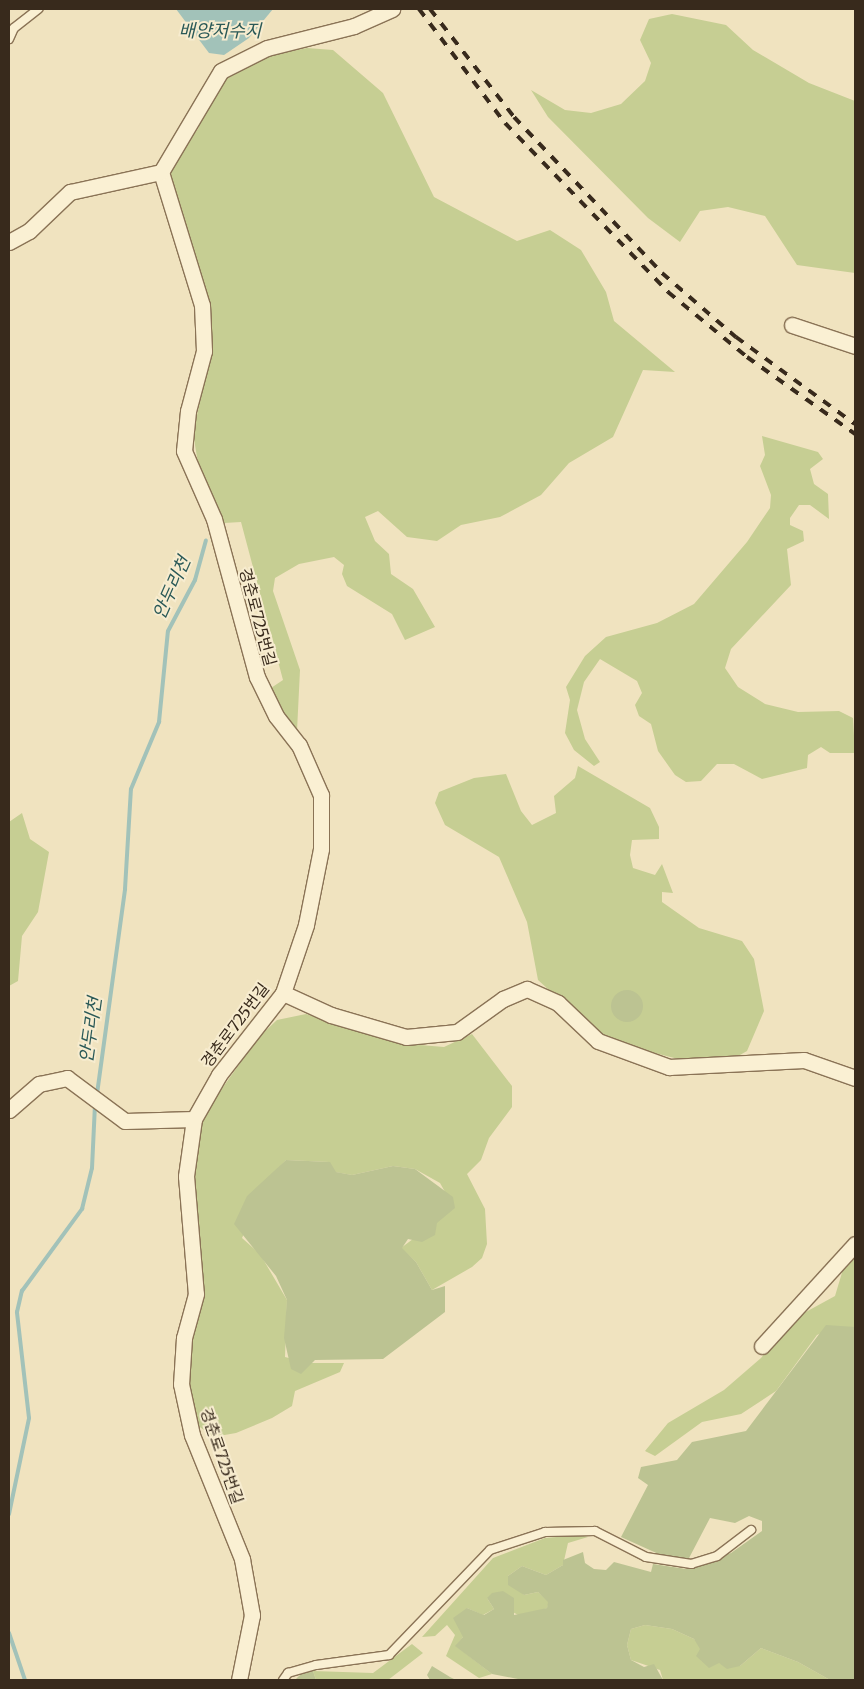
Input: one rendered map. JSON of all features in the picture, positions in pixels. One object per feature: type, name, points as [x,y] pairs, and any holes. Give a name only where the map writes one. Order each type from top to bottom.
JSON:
[{"type":"street","points":[[9,242],[29,231],[70,192],[161,172],[221,71],[267,48],[354,26],[392,9]]},
{"type":"street","name":"경춘로725번길","points":[[161,172],[202,305],[204,351],[188,411],[184,451],[214,519],[256,677],[276,716],[299,745],[321,795],[317,868],[306,925],[283,993],[219,1074],[194,1119],[186,1176],[196,1294],[184,1338],[181,1384],[192,1435],[242,1559],[252,1615],[239,1680]]},
{"type":"street","points":[[792,325],[855,346]]},
{"type":"street","points":[[283,993],[331,1015],[406,1037],[457,1032],[503,999],[527,989],[558,1003],[598,1041],[669,1067],[804,1060],[855,1078]]},
{"type":"street","points":[[9,1110],[39,1084],[66,1078],[90,1094],[108,1112],[125,1121],[194,1119]]},
{"type":"street","points":[[762,1346],[855,1244]]},
{"type":"lane","points":[[9,39],[14,28],[38,9]]},
{"type":"lane","points":[[283,1680],[288,1672],[316,1665],[390,1655],[490,1550],[545,1532],[595,1531],[646,1557],[691,1564],[717,1556],[751,1530]]},
{"type":"green space","points":[[672,14],[726,25],[753,50],[809,83],[855,101],[855,273],[797,265],[765,216],[728,207],[700,211],[680,242],[648,218],[548,117],[531,90],[565,110],[591,113],[621,104],[645,81],[651,63],[640,40],[649,19]]},
{"type":"green space","points":[[307,48],[333,50],[383,93],[434,197],[517,241],[550,230],[581,250],[606,292],[614,321],[675,372],[643,370],[613,437],[569,463],[541,495],[500,517],[461,525],[437,541],[407,537],[378,511],[365,517],[375,541],[389,554],[391,574],[413,589],[435,627],[405,640],[392,614],[347,586],[342,574],[344,565],[334,557],[299,564],[275,578],[273,591],[300,670],[297,731],[289,725],[271,688],[283,680],[241,522],[224,523],[198,463],[193,433],[211,352],[211,310],[167,169],[198,129],[208,99],[228,75],[266,56]]},
{"type":"green space","points":[[762,436],[818,452],[823,459],[810,469],[814,484],[828,494],[829,519],[810,505],[799,505],[790,518],[790,525],[803,531],[804,541],[787,549],[791,585],[731,649],[725,668],[738,687],[765,704],[798,712],[839,711],[853,718],[855,753],[830,753],[821,747],[808,755],[807,768],[762,779],[734,764],[717,764],[701,781],[686,782],[675,775],[658,751],[651,724],[639,716],[635,705],[642,693],[637,681],[600,659],[584,682],[577,710],[585,739],[600,762],[594,766],[574,750],[565,733],[570,700],[566,687],[585,656],[606,637],[657,623],[694,604],[747,542],[770,508],[771,495],[760,466],[765,455]]},
{"type":"green space","points":[[578,766],[650,808],[659,827],[659,839],[632,840],[630,855],[633,868],[655,875],[662,864],[673,893],[662,892],[662,902],[699,928],[742,941],[754,959],[764,1011],[747,1051],[731,1060],[694,1063],[604,1040],[538,980],[527,922],[499,857],[445,825],[435,803],[439,792],[474,778],[506,774],[521,811],[532,825],[556,813],[554,796],[575,778]]},
{"type":"green space","points":[[22,813],[30,839],[49,852],[38,912],[22,936],[18,981],[9,986],[9,822]]},
{"type":"green space","points":[[627,990],[639,994],[643,1006],[639,1018],[627,1022],[615,1018],[611,1006],[615,994]]},
{"type":"green space","points":[[306,1014],[396,1043],[444,1047],[472,1034],[512,1086],[512,1107],[489,1138],[481,1160],[467,1174],[485,1209],[487,1244],[482,1258],[472,1267],[432,1290],[416,1262],[401,1248],[454,1208],[440,1183],[415,1169],[393,1166],[352,1175],[335,1172],[329,1162],[286,1160],[270,1177],[242,1238],[260,1254],[287,1300],[285,1357],[308,1363],[344,1363],[340,1372],[295,1391],[292,1406],[272,1418],[236,1433],[213,1437],[196,1424],[186,1365],[192,1187],[199,1130],[211,1104],[258,1038],[277,1020]]},
{"type":"green space","points":[[286,1160],[330,1162],[336,1172],[352,1175],[393,1166],[415,1169],[453,1197],[455,1208],[437,1223],[435,1235],[422,1242],[408,1239],[402,1248],[416,1262],[432,1290],[445,1286],[445,1312],[383,1359],[315,1360],[301,1374],[291,1369],[284,1338],[287,1300],[276,1276],[234,1224],[247,1196]]},
{"type":"green space","points":[[855,1257],[855,1327],[835,1327],[817,1335],[776,1391],[741,1414],[702,1422],[655,1456],[645,1451],[668,1423],[724,1390],[761,1358],[793,1319],[835,1296],[844,1266]]},
{"type":"green space","points":[[826,1325],[855,1327],[855,1680],[830,1680],[798,1662],[761,1648],[740,1666],[727,1669],[719,1663],[709,1668],[696,1656],[700,1649],[694,1639],[672,1629],[645,1625],[631,1629],[627,1645],[631,1660],[644,1667],[654,1664],[663,1680],[523,1680],[492,1674],[455,1646],[463,1637],[453,1618],[467,1608],[484,1615],[494,1609],[487,1598],[492,1593],[503,1591],[514,1598],[514,1615],[547,1608],[548,1602],[538,1592],[524,1595],[508,1585],[508,1576],[522,1566],[546,1575],[563,1565],[563,1560],[583,1552],[585,1563],[594,1569],[606,1570],[614,1562],[651,1572],[653,1564],[686,1569],[731,1553],[762,1531],[762,1521],[749,1516],[735,1523],[710,1518],[688,1560],[663,1556],[621,1537],[648,1485],[638,1478],[641,1467],[677,1460],[692,1442],[746,1431]]},
{"type":"green space","points":[[579,1535],[588,1537],[568,1543],[563,1565],[546,1575],[522,1566],[508,1576],[524,1595],[538,1592],[549,1602],[547,1608],[522,1617],[487,1598],[494,1609],[483,1615],[467,1608],[463,1637],[456,1646],[492,1674],[479,1678],[446,1656],[455,1635],[447,1625],[435,1636],[422,1637],[493,1558],[545,1538]]},
{"type":"green space","points":[[645,1625],[672,1629],[694,1639],[719,1663],[740,1666],[761,1648],[798,1662],[830,1680],[663,1680],[660,1670],[631,1660],[627,1645],[631,1629]]},
{"type":"green space","points":[[412,1644],[423,1653],[388,1680],[316,1680],[313,1671],[373,1673]]},
{"type":"green space","points":[[432,1666],[456,1680],[430,1680],[427,1675]]},
{"type":"green space","points":[[313,1671],[316,1680],[295,1680],[301,1674]]},
{"type":"water","name":"배양저수지","points":[[176,9],[273,9],[249,38],[224,55],[209,53]]},
{"type":"waterway","name":"안두리천","points":[[97,1094],[125,889],[131,789],[159,722],[168,631],[195,580],[206,540]]},
{"type":"waterway","name":"안두리천","points":[[9,1514],[29,1418],[17,1312],[22,1291],[82,1209],[92,1168],[95,1104]]},
{"type":"waterway","name":"안두리천","points":[[9,1633],[25,1680]]},
{"type":"railway","points":[[419,9],[505,123],[668,292],[747,357],[855,434]]},
{"type":"railway","points":[[430,9],[514,117],[662,273],[736,337],[855,424]]}]
